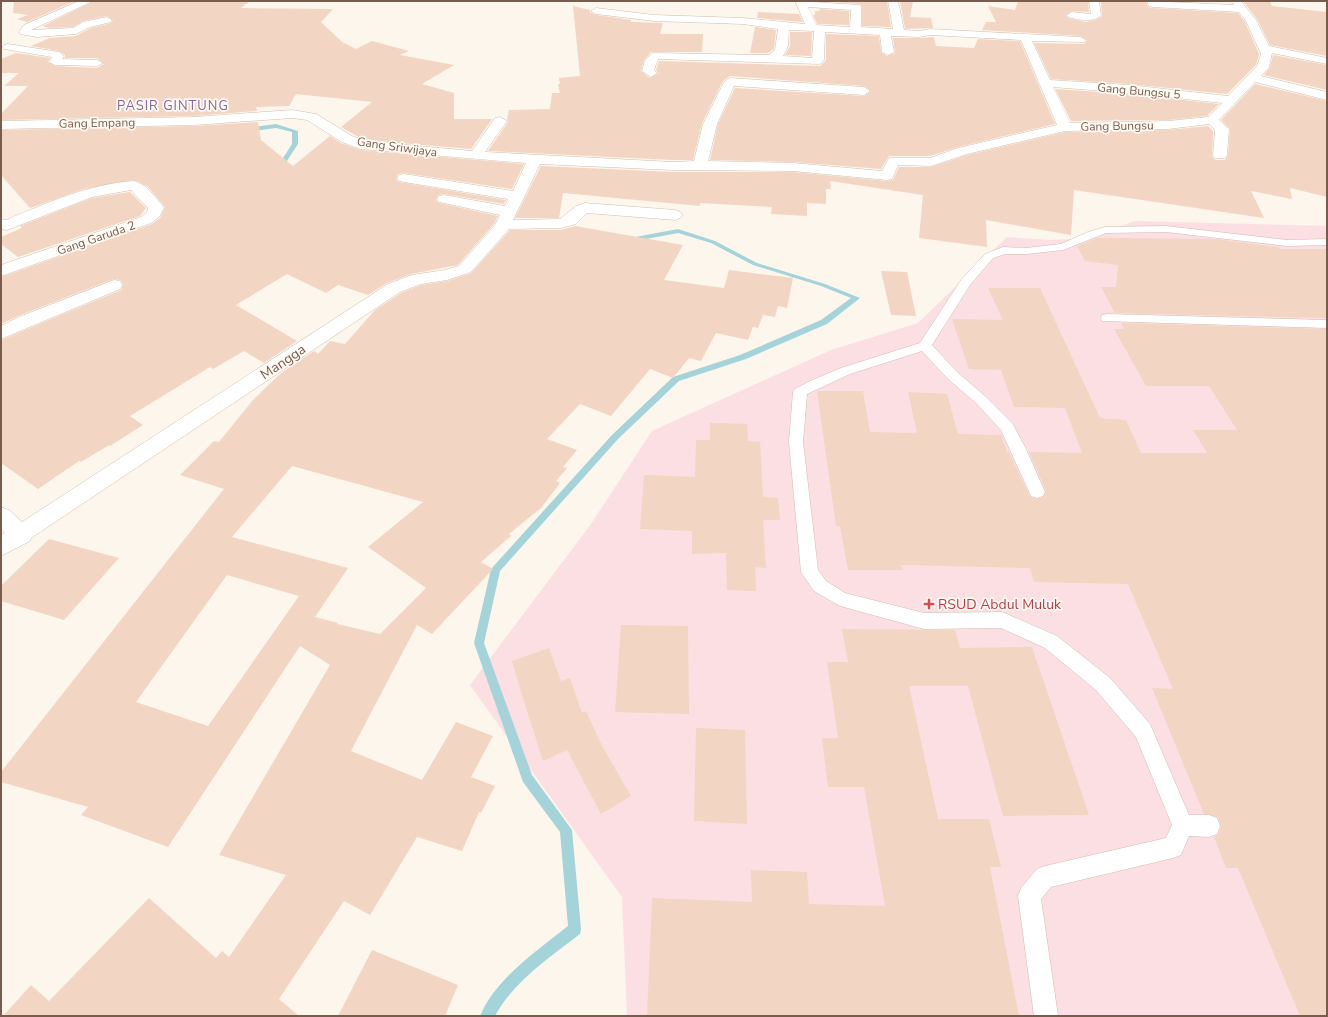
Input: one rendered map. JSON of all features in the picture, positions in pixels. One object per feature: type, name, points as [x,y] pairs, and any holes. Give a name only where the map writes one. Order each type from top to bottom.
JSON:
[{"type":"street","points":[[88,1],[28,27],[24,30],[24,32],[36,34],[76,31],[87,24],[107,20]]},
{"type":"street","points":[[893,1],[899,32]]},
{"type":"street","points":[[1072,15],[1092,17],[1096,15],[1094,1]]},
{"type":"street","points":[[1152,1],[1153,4],[1239,5],[1251,20],[1267,54],[1263,67],[1233,100],[1212,120],[1222,129],[1220,154]]},
{"type":"street","points":[[651,73],[648,72],[650,62],[652,57],[656,55],[687,55],[816,62],[818,60],[816,28],[801,3],[856,7],[855,30]]},
{"type":"street","points":[[596,10],[654,18],[743,21],[784,26],[919,34],[930,32],[1080,40]]},
{"type":"street","points":[[771,59],[776,57],[781,52],[784,26]]},
{"type":"street","points":[[885,31],[888,52]]},
{"type":"street","points":[[4,49],[36,34]]},
{"type":"street","points":[[1025,36],[1044,83],[1065,127]]},
{"type":"street","points":[[1264,48],[1327,61]]},
{"type":"street","points":[[4,49],[55,54],[58,56],[54,62],[97,63]]},
{"type":"street","points":[[1253,78],[1327,96]]},
{"type":"street","points":[[700,165],[710,124],[730,82],[864,91]]},
{"type":"street","name":"Gang Bungsu 5","points":[[1044,83],[1129,89],[1233,100]]},
{"type":"street","name":"Gang Sriwijaya","points":[[194,121],[302,115],[311,117],[347,139],[361,145],[535,160],[673,166],[700,165],[793,167],[887,176]]},
{"type":"street","points":[[475,156],[500,120]]},
{"type":"street","name":"Gang Bungsu","points":[[887,176],[892,163],[894,162],[931,162],[963,151],[1065,127],[1168,125],[1212,120]]},
{"type":"street","name":"Gang Empang","points":[[1,125],[194,121]]},
{"type":"street","name":"Mangga","points":[[1,548],[394,288],[418,279],[447,275],[465,269],[505,221],[535,160]]},
{"type":"street","points":[[404,178],[518,196]]},
{"type":"street","name":"Gang Garuda 2","points":[[1,224],[7,225],[94,193],[134,184],[147,196],[156,208],[154,214],[146,220],[1,272]]},
{"type":"street","points":[[414,193],[505,221],[558,224],[569,221],[578,210],[584,208],[675,215]]},
{"type":"street","points":[[1,332],[114,285]]},
{"type":"street","points":[[1,516],[22,535]]},
{"type":"lane","points":[[1046,1016],[1029,896],[1045,877],[1173,848],[1183,825],[1143,731],[1103,684],[1051,642],[1002,620],[924,621],[840,599],[820,586],[810,572],[796,442],[800,392],[828,377],[846,370],[925,346],[965,283],[989,256],[1003,250],[1026,251],[1063,247],[1105,230],[1166,229],[1287,243],[1327,242]]},
{"type":"lane","points":[[1108,318],[1327,324]]},
{"type":"lane","points":[[925,346],[952,375],[981,400],[1007,427],[1018,447],[1037,492]]},
{"type":"lane","points":[[1183,825],[1209,826]]},
{"type":"shaded area","name":"RSUD Abdul Muluk","points":[[1134,221],[1327,226],[1327,1016],[627,1016],[622,897],[470,685],[591,524],[652,431],[831,350],[918,323],[1007,237],[1050,240],[1094,238]]},
{"type":"building","points":[[14,1],[75,1],[27,22],[17,19],[28,15],[13,13]]},
{"type":"building","points":[[94,1],[250,1],[241,8],[333,9],[321,22],[342,42],[356,49],[372,41],[409,51],[400,55],[454,65],[422,84],[454,93],[454,119],[492,119],[471,149],[364,140],[341,127],[372,102],[296,94],[289,106],[256,107],[257,111],[194,116],[1,120],[1,114],[28,86],[4,86],[19,73],[1,73],[1,59],[16,53],[50,58],[48,62],[55,66],[97,68],[104,64],[97,58],[65,58],[65,55],[59,51],[31,46],[50,38],[76,36],[91,28],[111,23],[113,20],[107,16],[83,21],[73,27],[49,28],[43,26]]},
{"type":"building","points":[[821,1],[887,1],[891,27],[862,26],[862,7],[860,4]]},
{"type":"building","points":[[900,1],[913,1],[910,17],[931,18],[933,28],[905,29]]},
{"type":"building","points":[[1018,1],[1088,1],[1089,12],[1072,11],[1066,15],[1068,18],[1086,22],[1095,20],[1102,16],[1101,1],[1146,1],[1148,7],[1153,8],[1238,13],[1245,22],[1259,54],[1256,65],[1227,94],[1129,84],[1051,79],[1034,43],[1084,44],[1087,40],[1080,36],[982,30],[986,22],[996,22],[988,6],[1015,10]]},
{"type":"building","points":[[1243,1],[1270,1],[1272,6],[1327,12],[1327,56],[1270,45],[1257,19]]},
{"type":"building","points":[[573,6],[590,10],[590,12],[596,15],[631,20],[631,22],[663,23],[660,34],[703,34],[702,52],[651,52],[644,60],[641,71],[650,78],[658,73],[656,70],[659,61],[820,66],[826,60],[826,34],[879,36],[881,52],[887,56],[895,53],[893,38],[934,37],[936,46],[974,48],[978,39],[1020,41],[1055,124],[958,147],[930,156],[889,156],[881,169],[793,162],[710,160],[718,124],[735,88],[864,96],[871,91],[864,86],[730,76],[723,81],[702,123],[693,160],[488,151],[508,122],[507,119],[509,110],[550,109],[552,93],[560,93],[558,84],[560,84],[559,78],[580,76]]},
{"type":"building","points":[[819,9],[849,11],[849,25],[817,24],[813,15],[815,15],[815,11],[820,11]]},
{"type":"building","points":[[758,12],[799,14],[803,22],[757,18]]},
{"type":"building","points":[[755,27],[776,30],[774,49],[768,53],[750,53]]},
{"type":"building","points":[[790,32],[812,32],[811,56],[785,55],[790,46]]},
{"type":"building","points":[[1273,55],[1327,65],[1327,90],[1264,75],[1270,67]]},
{"type":"building","points":[[1255,84],[1327,101],[1327,197],[1290,188],[1292,199],[1251,191],[1264,218],[1074,190],[1071,235],[986,220],[987,247],[919,238],[923,195],[830,181],[831,189],[826,189],[826,204],[807,203],[807,216],[771,214],[772,207],[700,203],[700,206],[563,193],[559,218],[515,218],[541,166],[673,172],[793,172],[887,181],[893,180],[899,167],[931,167],[967,155],[1065,132],[1168,130],[1208,126],[1213,131],[1212,156],[1215,160],[1225,160],[1228,155],[1230,129],[1221,120]]},
{"type":"building","points":[[1055,89],[1129,94],[1219,104],[1207,116],[1168,120],[1071,121]]},
{"type":"building","points":[[258,122],[261,140],[293,166],[330,136],[341,143],[361,150],[524,164],[512,189],[404,173],[398,174],[396,179],[399,182],[506,200],[504,204],[444,194],[438,195],[436,200],[439,203],[498,216],[494,224],[458,265],[411,274],[387,283],[368,295],[338,285],[326,293],[287,274],[236,305],[297,341],[264,363],[244,351],[213,369],[210,367],[130,416],[143,425],[110,446],[109,445],[81,462],[79,461],[38,489],[1,463],[1,340],[121,290],[123,284],[120,280],[113,279],[1,324],[1,277],[152,224],[160,218],[165,207],[148,187],[134,180],[84,189],[30,208],[1,175],[1,130],[194,126]]},
{"type":"building","points":[[130,192],[146,208],[140,216],[18,257],[1,244],[1,237],[22,228],[20,226],[92,198]]},
{"type":"building","points":[[575,226],[683,245],[664,280],[724,288],[729,270],[793,278],[787,308],[778,306],[775,317],[763,315],[758,328],[753,327],[748,340],[716,333],[701,361],[689,358],[673,378],[650,369],[611,416],[580,404],[547,439],[577,450],[563,467],[567,468],[556,481],[560,483],[541,508],[509,534],[511,536],[481,562],[493,569],[432,634],[417,625],[351,751],[422,780],[456,722],[493,736],[471,777],[495,786],[481,813],[479,812],[462,851],[417,837],[370,915],[344,901],[279,999],[299,1016],[3,1016],[31,985],[49,1001],[149,898],[216,958],[222,951],[229,957],[286,875],[219,855],[330,665],[300,646],[168,847],[81,815],[88,807],[1,782],[1,772],[224,489],[180,475],[214,441],[219,442],[253,400],[280,374],[314,351],[318,354],[330,341],[345,344],[375,310],[401,293],[421,285],[447,281],[471,273],[510,230],[561,230]],"holes":[[[292,466],[423,502],[368,547],[426,588],[380,634],[337,624],[338,623],[315,617],[348,568],[232,537]],[[227,575],[299,596],[208,726],[136,702]]]},
{"type":"building","points":[[1097,238],[1215,239],[1278,247],[1280,249],[1327,249],[1327,318],[1115,313],[1101,287],[1116,287],[1118,265],[1085,261],[1077,246]]},
{"type":"building","points":[[881,271],[907,272],[916,316],[891,315]]},
{"type":"building","points":[[988,288],[1040,288],[1100,418],[1126,420],[1141,453],[1207,453],[1193,430],[1237,430],[1209,386],[1146,386],[1114,329],[1124,329],[1121,323],[1327,329],[1327,1016],[1300,1016],[1238,868],[1226,868],[1214,837],[1218,835],[1221,827],[1218,817],[1204,814],[1152,688],[1173,689],[1128,584],[1034,582],[1030,568],[901,565],[903,570],[848,570],[840,526],[836,526],[817,391],[863,391],[870,432],[917,433],[908,392],[947,394],[958,434],[1001,435],[1007,452],[1009,452],[1030,497],[1037,499],[1043,497],[1046,491],[1029,452],[1082,453],[1065,408],[1014,407],[1001,370],[969,369],[952,319],[1003,320]]},
{"type":"building","points":[[710,423],[747,424],[748,441],[760,442],[763,497],[778,498],[780,520],[763,520],[766,568],[755,567],[756,591],[727,590],[726,553],[692,554],[692,531],[640,529],[644,475],[695,477],[696,440],[710,440]]},
{"type":"building","points":[[49,539],[119,558],[64,620],[1,601],[1,586]]},
{"type":"building","points":[[621,625],[688,626],[689,714],[615,712]]},
{"type":"building","points":[[842,629],[955,630],[960,648],[1032,647],[1089,815],[1003,816],[968,686],[909,686],[938,819],[989,819],[1001,867],[990,867],[1019,1016],[647,1016],[652,898],[752,902],[751,870],[807,872],[809,904],[885,906],[864,787],[828,787],[822,738],[838,738],[827,662],[848,662]]},
{"type":"building","points":[[549,648],[561,681],[570,678],[582,713],[586,711],[602,746],[631,796],[601,814],[567,750],[543,761],[522,695],[512,661]]},
{"type":"building","points":[[696,728],[745,730],[747,824],[694,821]]},
{"type":"building","points":[[372,950],[458,985],[445,1016],[338,1016]]},
{"type":"waterway","points":[[247,130],[276,126],[295,131],[295,144],[279,169]]},
{"type":"waterway","points":[[487,1016],[502,993],[526,969],[575,929],[566,830],[527,778],[479,643],[496,569],[615,437],[676,379],[743,357],[824,322],[856,298],[823,285],[755,264],[713,242],[678,231],[630,240]]},
{"type":"place","name":"RSUD Abdul Muluk","points":[[929,604]]},
{"type":"district","name":"PASIR GINTUNG","points":[[173,106]]}]
